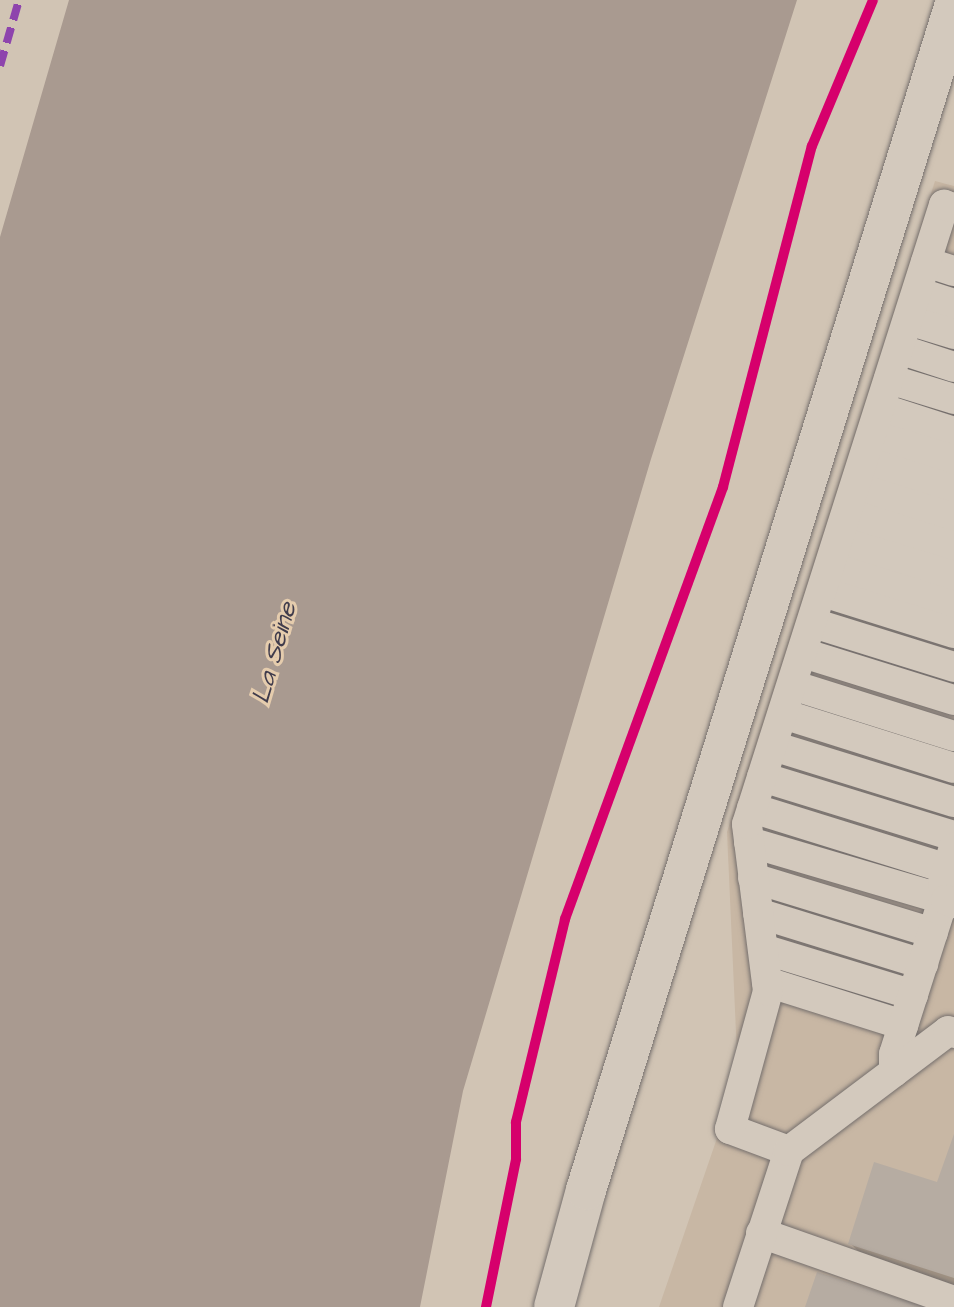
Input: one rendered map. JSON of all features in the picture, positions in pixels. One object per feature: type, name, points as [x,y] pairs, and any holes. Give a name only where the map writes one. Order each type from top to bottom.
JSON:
[{"type":"main road","points":[[554,1307],[586,1190],[954,7]]},
{"type":"lane","points":[[789,1151],[730,1129],[767,982],[749,842],[752,808],[912,306],[940,266],[945,235],[944,205],[954,208]]},
{"type":"lane","points":[[912,306],[954,304]]},
{"type":"lane","points":[[912,306],[954,334]]},
{"type":"lane","points":[[899,349],[954,367]]},
{"type":"lane","points":[[889,379],[954,399]]},
{"type":"lane","points":[[851,500],[954,432]]},
{"type":"lane","points":[[851,500],[954,460]]},
{"type":"lane","points":[[851,500],[954,490]]},
{"type":"lane","points":[[851,500],[954,518]]},
{"type":"lane","points":[[851,500],[954,547]]},
{"type":"lane","points":[[851,500],[954,576]]},
{"type":"lane","points":[[851,500],[954,606]]},
{"type":"lane","points":[[851,500],[954,633]]},
{"type":"lane","points":[[813,623],[954,667]]},
{"type":"lane","points":[[803,653],[954,700]]},
{"type":"lane","points":[[788,700],[954,736]]},
{"type":"lane","points":[[788,700],[954,768]]},
{"type":"lane","points":[[773,746],[954,802]]},
{"type":"lane","points":[[762,777],[954,836]]},
{"type":"lane","points":[[752,808],[952,862],[950,902],[933,933],[903,1025],[894,1072]]},
{"type":"lane","points":[[749,842],[950,902]]},
{"type":"lane","points":[[753,878],[933,933]]},
{"type":"lane","points":[[758,913],[923,964]]},
{"type":"lane","points":[[763,949],[913,995]]},
{"type":"lane","points":[[767,982],[903,1025]]},
{"type":"lane","points":[[738,1307],[789,1151],[948,1031],[954,1033]]},
{"type":"lane","points":[[761,1233],[954,1301]]},
{"type":"shaded area","points":[[935,181],[954,186],[954,1307],[659,1307],[738,1077],[727,832]]},
{"type":"water","name":"La Seine","points":[[69,0],[797,0],[651,459],[463,1091],[420,1307],[0,1307],[0,237]]},
{"type":"building","points":[[954,1134],[954,1278],[848,1244],[874,1162],[937,1182]]},
{"type":"building","points":[[817,1272],[923,1306],[923,1307],[805,1307]]},
{"type":"marked path","points":[[0,66],[19,0]]},
{"type":"cycle path","points":[[486,1307],[516,1159],[516,1122],[565,919],[723,487],[812,146],[873,0]]}]
